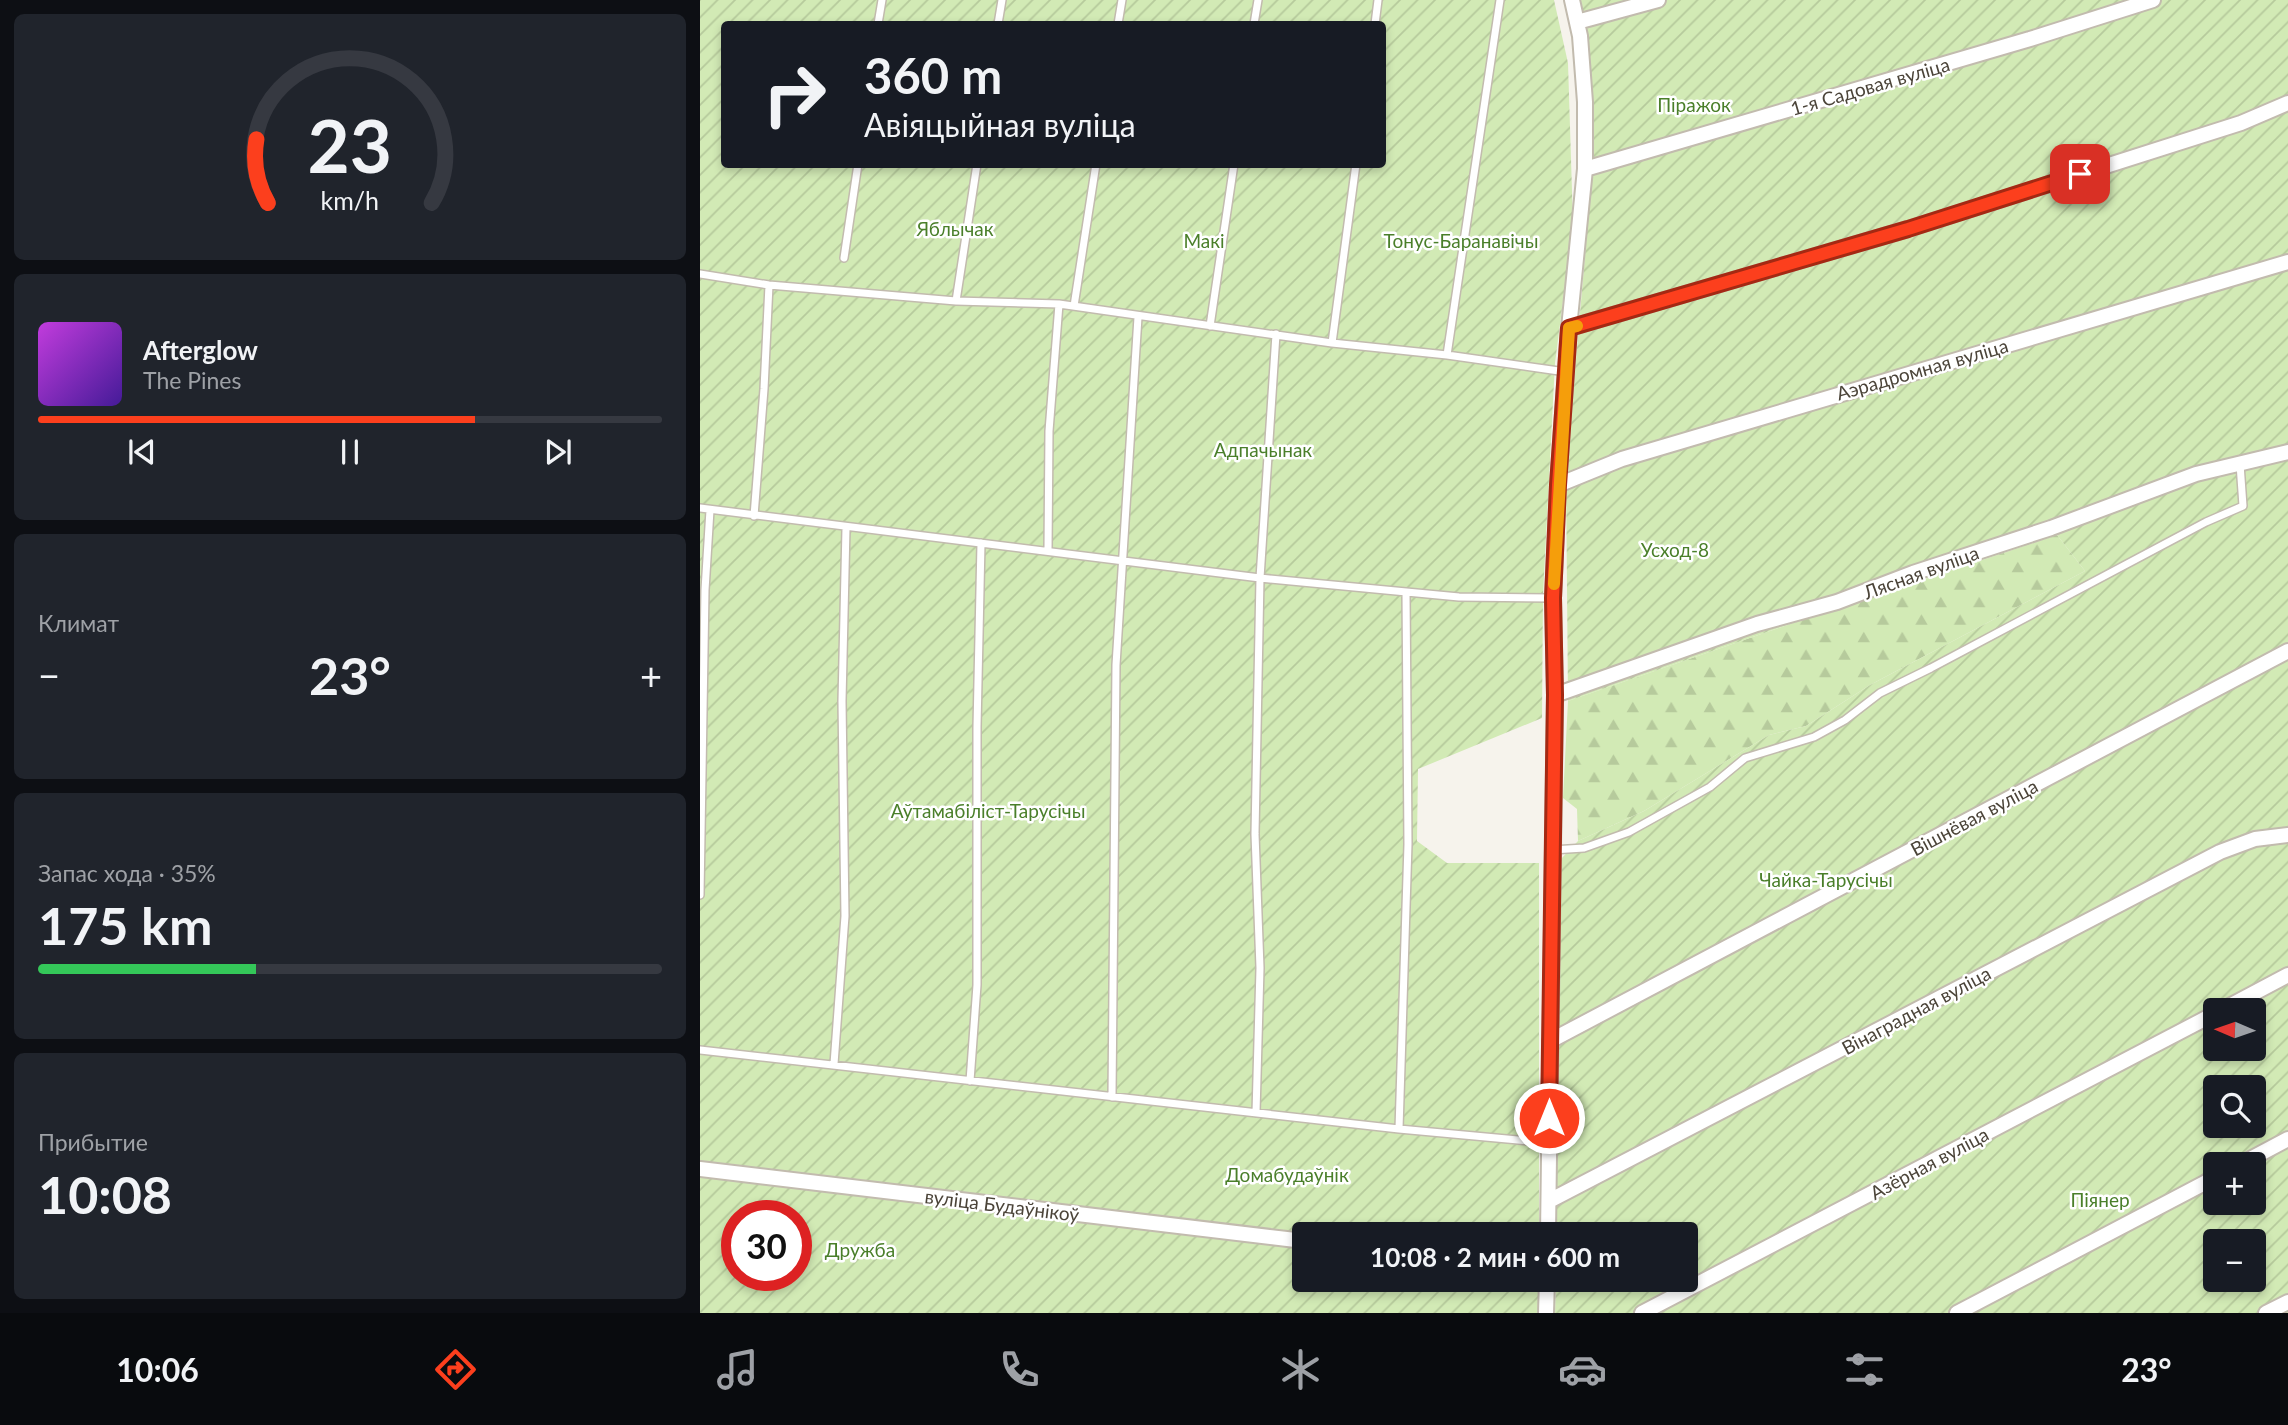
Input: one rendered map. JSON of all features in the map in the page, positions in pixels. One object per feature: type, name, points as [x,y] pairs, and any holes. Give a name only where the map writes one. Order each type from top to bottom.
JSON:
[{"type":"street","points":[[1548,1222],[1555,695],[1553,598],[1569,328],[1585,169],[1580,36],[1572,0]]},
{"type":"street","points":[[1577,22],[1658,0]]},
{"type":"street","name":"1-я Садовая вуліца","points":[[1585,169],[2030,39],[2153,0]]},
{"type":"street","points":[[1569,328],[1908,229],[2241,123],[2288,103]]},
{"type":"street","name":"Аэрадромная вуліца","points":[[1558,485],[1622,458],[2288,261]]},
{"type":"street","name":"Лясная вуліца","points":[[1555,695],[1745,628],[1837,602],[1913,573],[2051,528],[2196,474],[2288,452]]},
{"type":"street","name":"Вішнёвая вуліца","points":[[1549,1041],[2288,651]]},
{"type":"street","name":"Вінаградная вуліца","points":[[1549,1201],[2220,852],[2255,839],[2288,835]]},
{"type":"street","points":[[2245,998],[2288,975]]},
{"type":"street","name":"Азёрная вуліца","points":[[1642,1313],[2203,1020]]},
{"type":"street","points":[[2264,1152],[2288,1139]]},
{"type":"street","name":"вуліца Будаўнікоў","points":[[700,1169],[1292,1240]]},
{"type":"street","points":[[1957,1313],[2203,1184]]},
{"type":"street","points":[[1546,1313],[1547,1292]]},
{"type":"street","points":[[2266,1313],[2288,1301]]},
{"type":"lane","points":[[878,21],[882,0]]},
{"type":"lane","points":[[998,21],[1002,0]]},
{"type":"lane","points":[[1118,21],[1122,0]]},
{"type":"lane","points":[[1254,21],[1258,0]]},
{"type":"lane","points":[[1375,21],[1378,0]]},
{"type":"lane","points":[[1447,355],[1500,0]]},
{"type":"lane","points":[[844,258],[857,168]]},
{"type":"lane","points":[[956,301],[976,168]]},
{"type":"lane","points":[[1074,306],[1095,168]]},
{"type":"lane","points":[[1210,326],[1233,168]]},
{"type":"lane","points":[[1332,343],[1355,168]]},
{"type":"lane","points":[[700,274],[769,285],[956,301],[1059,304],[1138,317],[1566,372]]},
{"type":"lane","points":[[754,516],[769,285]]},
{"type":"lane","points":[[1048,551],[1049,431],[1059,304]]},
{"type":"lane","points":[[1112,1097],[1116,665],[1138,317]]},
{"type":"lane","points":[[1256,1113],[1260,968],[1255,834],[1261,578],[1276,334]]},
{"type":"lane","points":[[1551,850],[1584,848],[1629,832],[1710,787],[1745,758],[1814,737],[1845,720],[1880,692],[1931,668],[2195,528],[2243,506],[2239,464]]},
{"type":"lane","points":[[700,508],[1261,578],[1459,597],[1553,598]]},
{"type":"lane","points":[[700,895],[705,590],[710,510]]},
{"type":"lane","points":[[834,1064],[845,916],[842,701],[846,528]]},
{"type":"lane","points":[[970,1081],[977,985],[977,727],[981,543]]},
{"type":"lane","points":[[1399,1129],[1408,844],[1406,592]]},
{"type":"lane","points":[[700,1050],[1399,1129],[1549,1143]]},
{"type":"green space","points":[[700,0],[1554,0],[1568,63],[1573,223],[1555,363],[1543,595],[1542,718],[1418,769],[1417,841],[1447,863],[1539,863],[1539,1222],[1292,1222],[1292,1292],[1538,1292],[1538,1313],[700,1313]]},
{"type":"green space","points":[[1577,0],[2288,0],[2288,1313],[1555,1313],[1556,1292],[1698,1292],[1698,1222],[1556,1222],[1561,859],[1578,841],[1644,811],[1769,735],[1806,726],[1870,685],[2085,571],[2057,535],[1568,701],[1566,475],[1586,244],[1590,151]]},
{"type":"green space","points":[[2057,535],[2085,571],[1870,685],[1806,726],[1769,735],[1644,811],[1578,841],[1577,809],[1563,798],[1568,701]]},
{"type":"slow traffic","points":[[1554,584],[1569,328],[1577,326]]},
{"type":"route","points":[[1549,1118],[1555,695],[1553,598],[1569,328],[1908,229],[2080,174]]},
{"type":"park label","name":"Піражок","points":[[1694,104]]},
{"type":"park label","name":"Яблычак","points":[[955,228]]},
{"type":"park label","name":"Макі","points":[[1204,240]]},
{"type":"park label","name":"Тонус-Баранавічы","points":[[1461,240]]},
{"type":"park label","name":"Адпачынак","points":[[1263,449]]},
{"type":"park label","name":"Усход-8","points":[[1675,549]]},
{"type":"park label","name":"Аўтамабіліст-Тарусічы","points":[[988,810]]},
{"type":"park label","name":"Чайка-Тарусічы","points":[[1826,879]]},
{"type":"park label","name":"Домабудаўнік","points":[[1287,1174]]},
{"type":"park label","name":"Піянер","points":[[2100,1199]]},
{"type":"park label","name":"Дружба","points":[[860,1249]]}]
